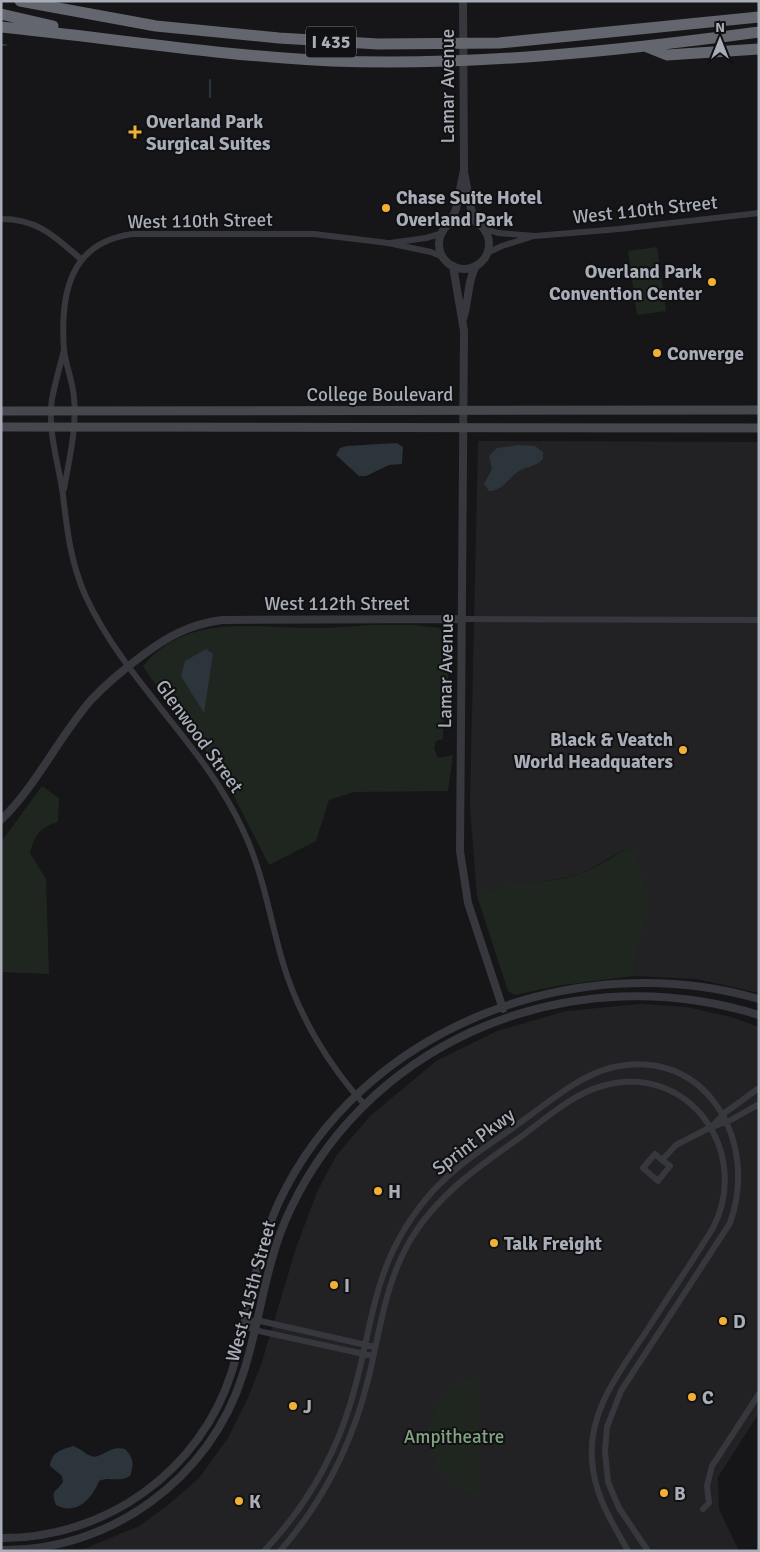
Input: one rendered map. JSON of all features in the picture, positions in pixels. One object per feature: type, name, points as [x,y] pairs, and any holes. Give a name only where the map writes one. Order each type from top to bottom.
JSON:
[{"type":"highway","name":"I 435","points":[[20,1],[156,26],[222,33],[378,44],[499,43],[759,17]]},
{"type":"highway","name":"I 435","points":[[1,14],[123,39],[250,55],[395,62],[505,60],[647,47],[759,32]]},
{"type":"highway","points":[[1,26],[123,39]]},
{"type":"highway","points":[[647,47],[667,55],[759,49]]},
{"type":"main road","name":"College Boulevard","points":[[1,411],[759,410]]},
{"type":"main road","name":"College Boulevard","points":[[1,426],[759,428]]},
{"type":"street","name":"Lamar Avenue","points":[[463,4],[464,170],[471,209],[480,225]]},
{"type":"street","name":"Lamar Avenue","points":[[450,224],[456,209],[464,170]]},
{"type":"street","name":"West 110th Street","points":[[480,225],[498,233],[535,236],[619,229],[759,213]]},
{"type":"street","points":[[1,219],[26,222],[42,227],[82,260]]},
{"type":"street","points":[[464,220],[480,225],[489,242],[487,254],[476,266],[463,269],[452,266],[444,257],[440,247],[443,232],[450,224],[464,220]]},
{"type":"street","name":"West 110th Street","points":[[388,243],[426,238],[443,232]]},
{"type":"street","name":"West 110th Street","points":[[82,260],[99,245],[111,239],[133,234],[294,234],[388,243],[431,252],[444,257]]},
{"type":"street","name":"West 110th Street","points":[[487,254],[502,246],[535,236]]},
{"type":"street","name":"Glenwood Street","points":[[82,260],[69,280],[65,293],[64,350],[52,401],[53,427],[68,542],[80,583],[98,620],[129,666],[206,764],[234,810],[254,856],[291,988],[325,1053],[364,1104]]},
{"type":"street","name":"Lamar Avenue","points":[[452,266],[463,319],[464,428],[460,851],[468,903],[506,1018]]},
{"type":"street","name":"Lamar Avenue","points":[[463,319],[476,266]]},
{"type":"street","name":"Glenwood Street","points":[[63,495],[74,411],[74,398],[64,350]]},
{"type":"street","name":"West 112th Street","points":[[1,820],[108,681],[179,631],[211,621],[462,619],[759,620]]},
{"type":"street","name":"West 115th Street","points":[[1,1538],[63,1531],[104,1517],[136,1499],[179,1462],[203,1431],[224,1392],[259,1257],[279,1203],[314,1144],[356,1095],[388,1067],[420,1045],[459,1024],[502,1006],[551,992],[630,983],[693,986],[759,999]]},
{"type":"street","name":"West 115th Street","points":[[1,1550],[34,1550],[79,1540],[103,1531],[132,1516],[175,1483],[212,1441],[229,1409],[243,1374],[272,1253],[293,1203],[326,1148],[364,1104],[397,1076],[428,1055],[467,1034],[506,1018],[574,1000],[638,995],[701,1000],[759,1015]]},
{"type":"street","name":"Sprint Pkwy","points":[[264,1551],[304,1501],[330,1455],[349,1406],[374,1301],[385,1266],[402,1233],[424,1202],[443,1180],[462,1164],[583,1080],[619,1066],[638,1065],[657,1066],[683,1075],[698,1084],[712,1096],[731,1120],[738,1136],[744,1164],[743,1184],[735,1214],[622,1391],[607,1427],[605,1460],[610,1486],[619,1508],[648,1551]]},
{"type":"street","name":"Sprint Pkwy","points":[[280,1551],[308,1516],[336,1469],[359,1415],[385,1303],[399,1263],[411,1240],[432,1210],[465,1177],[577,1098],[595,1088],[614,1083],[652,1085],[683,1099],[698,1111],[711,1128],[721,1149],[726,1175],[725,1194],[717,1220],[611,1386],[602,1403],[594,1427],[592,1461],[596,1487],[603,1507],[628,1551]]},
{"type":"street","points":[[711,1128],[726,1112],[759,1088]]},
{"type":"street","points":[[662,1160],[676,1145],[731,1120],[759,1104]]},
{"type":"street","points":[[243,1324],[256,1320],[375,1347]]},
{"type":"street","points":[[243,1324],[254,1330],[374,1356]]},
{"type":"street","points":[[703,1509],[709,1503],[707,1486],[712,1466],[759,1394]]},
{"type":"street","points":[[32,1536],[34,1550]]},
{"type":"shaded area","points":[[478,441],[759,442],[759,993],[697,979],[634,976],[637,951],[628,848],[584,872],[569,877],[526,884],[477,896],[470,807]]},
{"type":"shaded area","points":[[397,443],[403,447],[402,464],[389,465],[366,476],[359,476],[336,455],[340,448],[347,446]]},
{"type":"shaded area","points":[[518,445],[535,446],[543,452],[543,459],[537,464],[518,471],[497,490],[489,491],[484,484],[492,469],[489,456],[497,448]]},
{"type":"shaded area","points":[[206,649],[213,654],[204,713],[181,676],[185,661]]},
{"type":"shaded area","points":[[641,1004],[687,1007],[731,1017],[759,1027],[759,1413],[718,1477],[719,1509],[739,1551],[79,1551],[139,1526],[167,1506],[199,1478],[228,1438],[247,1400],[261,1365],[296,1248],[317,1192],[336,1156],[370,1116],[436,1061],[497,1031],[566,1011]]},
{"type":"shaded area","points":[[73,1446],[95,1457],[114,1449],[125,1449],[130,1455],[132,1462],[130,1476],[121,1479],[99,1481],[88,1499],[77,1507],[63,1508],[56,1505],[54,1494],[63,1482],[62,1476],[50,1466],[51,1461],[55,1454]]},
{"type":"green space","points":[[657,247],[666,311],[637,315],[628,251]]},
{"type":"green space","points":[[413,625],[440,628],[445,639],[449,666],[443,739],[436,741],[434,748],[438,758],[453,755],[448,791],[354,792],[329,800],[316,841],[269,865],[221,771],[143,666],[161,649],[181,637],[202,630],[248,626],[319,628]]},
{"type":"green space","points":[[42,786],[59,798],[58,822],[47,826],[39,833],[30,853],[46,879],[49,974],[1,972],[1,842]]},
{"type":"green space","points":[[628,848],[634,852],[648,892],[649,909],[637,951],[634,976],[556,986],[515,995],[508,991],[477,896],[498,888],[577,875]]},
{"type":"green space","name":"Ampitheatre","points":[[477,1375],[479,1383],[479,1498],[458,1488],[439,1469],[431,1454],[428,1438],[430,1422],[437,1407],[447,1394],[460,1383]]},
{"type":"waterway","points":[[1,45],[6,45]]},
{"type":"waterway","points":[[210,80],[210,97]]},
{"type":"place","name":"Overland Park Surgical Suites","points":[[135,132]]},
{"type":"place","name":"Chase Suite Hotel Overland Park","points":[[386,208]]},
{"type":"place","name":"Overland Park Convention Center","points":[[712,282]]},
{"type":"place","name":"Converge","points":[[657,353]]},
{"type":"place","name":"Black & Veatch World Headquaters","points":[[683,750]]},
{"type":"place","name":"H","points":[[378,1191]]},
{"type":"place","name":"Talk Freight","points":[[494,1243]]},
{"type":"place","name":"I","points":[[334,1285]]},
{"type":"place","name":"D","points":[[723,1321]]},
{"type":"place","name":"C","points":[[692,1397]]},
{"type":"place","name":"J","points":[[293,1406]]},
{"type":"place","name":"B","points":[[664,1493]]},
{"type":"place","name":"K","points":[[239,1501]]}]
